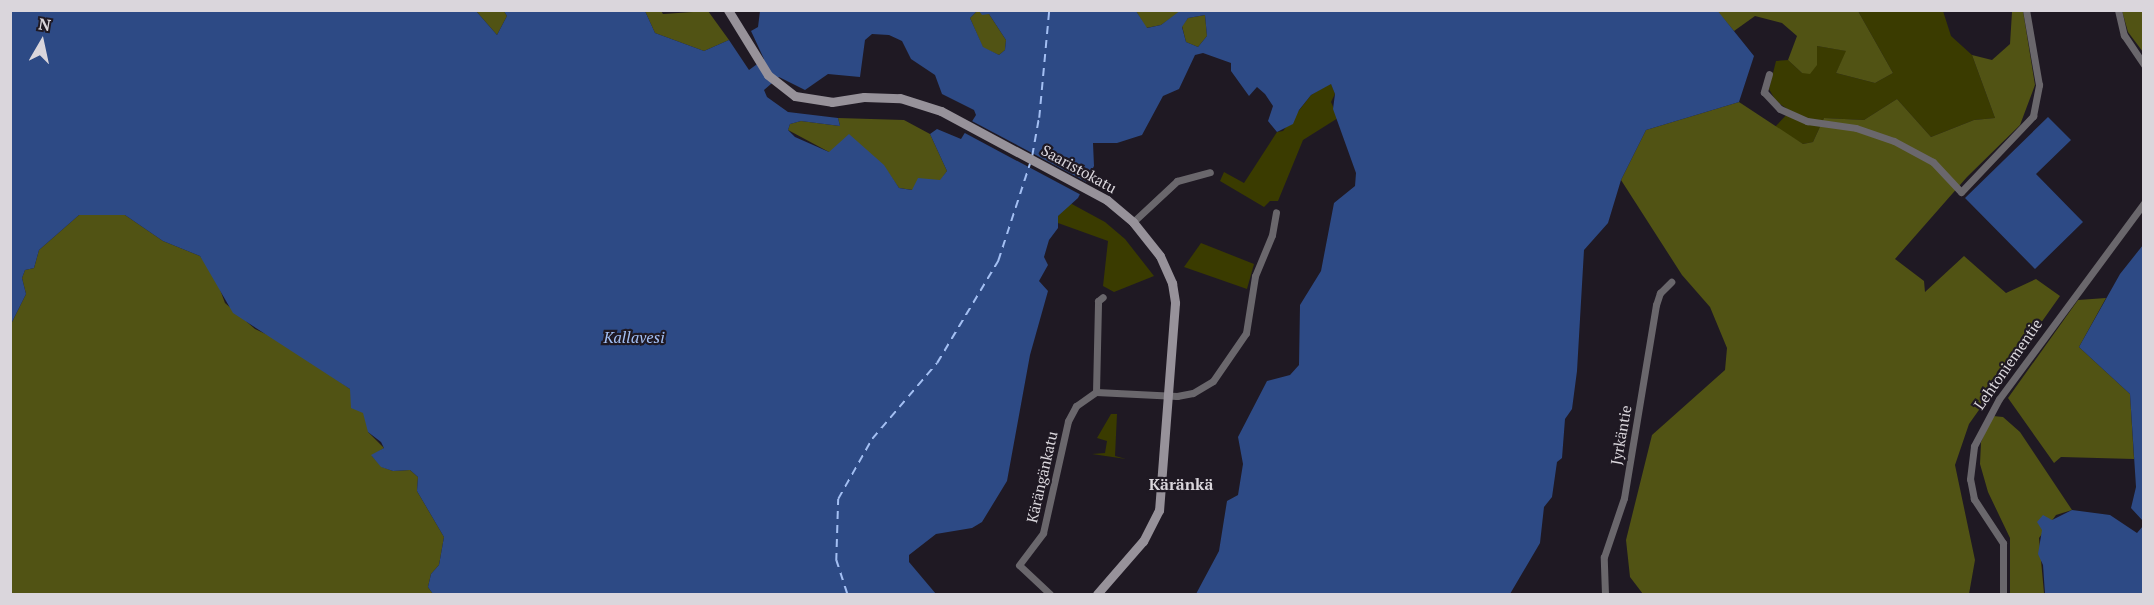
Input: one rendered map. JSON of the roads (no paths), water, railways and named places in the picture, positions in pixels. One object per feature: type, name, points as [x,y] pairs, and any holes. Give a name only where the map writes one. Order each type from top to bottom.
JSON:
[{"type":"main road","name":"Saaristokatu","points":[[728,10],[755,57],[777,85],[814,102],[900,98],[941,111],[1107,200],[1133,222],[1160,256],[1172,283],[1175,303],[1160,510],[1143,541],[1097,594]]},
{"type":"street","points":[[1769,74],[1764,92],[1780,109],[1807,121],[1856,128],[1894,141],[1933,162],[1961,192],[2033,116],[2039,85],[2026,10]]},
{"type":"street","points":[[2118,10],[2124,35],[2144,65]]},
{"type":"street","points":[[1133,222],[1177,181],[1210,172]]},
{"type":"street","name":"Lehtoniementie","points":[[2003,594],[2002,543],[1972,489],[1974,446],[1999,399],[2144,203]]},
{"type":"street","points":[[1103,297],[1098,301],[1096,392],[1169,396],[1204,388],[1246,333],[1253,287],[1272,235],[1276,212]]},
{"type":"street","name":"Jyrkäntie","points":[[1605,594],[1604,558],[1624,498],[1656,305],[1660,292],[1671,282]]},
{"type":"street","name":"Kärängänkatu","points":[[1050,594],[1018,565],[1033,549],[1050,513],[1068,421],[1076,406],[1096,392]]},
{"type":"water","name":"Kallavesi","points":[[1181,10],[1717,10],[1754,56],[1739,102],[1646,130],[1621,180],[1608,223],[1584,250],[1577,371],[1572,409],[1565,419],[1562,458],[1557,462],[1552,497],[1544,507],[1540,543],[1510,594],[1196,594],[1219,551],[1227,501],[1238,495],[1243,464],[1238,437],[1267,381],[1290,375],[1299,365],[1300,305],[1321,271],[1334,203],[1355,186],[1356,173],[1333,109],[1335,94],[1331,84],[1311,95],[1299,110],[1293,124],[1277,132],[1268,121],[1273,106],[1265,94],[1257,87],[1249,96],[1231,71],[1231,63],[1203,53],[1195,55],[1179,89],[1163,96],[1142,135],[1117,143],[1093,143],[1094,166],[1078,198],[1058,216],[1058,228],[1049,240],[1044,257],[1048,265],[1039,281],[1048,291],[1030,355],[1007,481],[982,522],[972,528],[936,534],[909,555],[909,562],[936,594],[433,594],[428,587],[431,574],[439,565],[444,537],[417,491],[418,477],[410,470],[393,471],[381,467],[371,455],[384,448],[381,442],[368,432],[363,413],[351,408],[350,389],[233,313],[200,256],[163,241],[125,215],[79,215],[39,250],[34,268],[25,270],[22,278],[26,294],[11,324],[11,11],[476,11],[497,35],[507,16],[504,11],[645,11],[655,33],[704,51],[729,40],[749,70],[764,59],[751,31],[758,27],[760,11],[977,11],[970,18],[983,47],[999,55],[1005,50],[1006,40],[989,14],[982,15],[979,11],[1136,11],[1147,28],[1161,25]],"holes":[[[1205,15],[1207,36],[1198,47],[1186,42],[1182,27],[1188,18]],[[872,34],[889,35],[902,41],[911,59],[935,75],[942,94],[974,110],[976,115],[961,139],[937,129],[930,134],[947,171],[940,180],[918,178],[912,190],[899,188],[884,165],[849,134],[829,152],[795,137],[788,130],[790,124],[801,121],[840,126],[838,118],[788,112],[767,97],[764,90],[779,77],[805,90],[828,74],[860,77],[865,40]]]},
{"type":"water","points":[[2048,117],[2071,140],[2036,174],[2083,222],[2035,269],[1965,198]]},
{"type":"water","points":[[2143,245],[2143,521],[2131,508],[2136,487],[2130,394],[2079,347],[2120,274]]},
{"type":"water","points":[[2072,510],[2110,515],[2137,533],[2143,526],[2143,594],[2045,594],[2043,565],[2038,554],[2042,530],[2037,522],[2043,515],[2052,520]]},
{"type":"district","name":"Käränkä","points":[[1181,484]]}]
